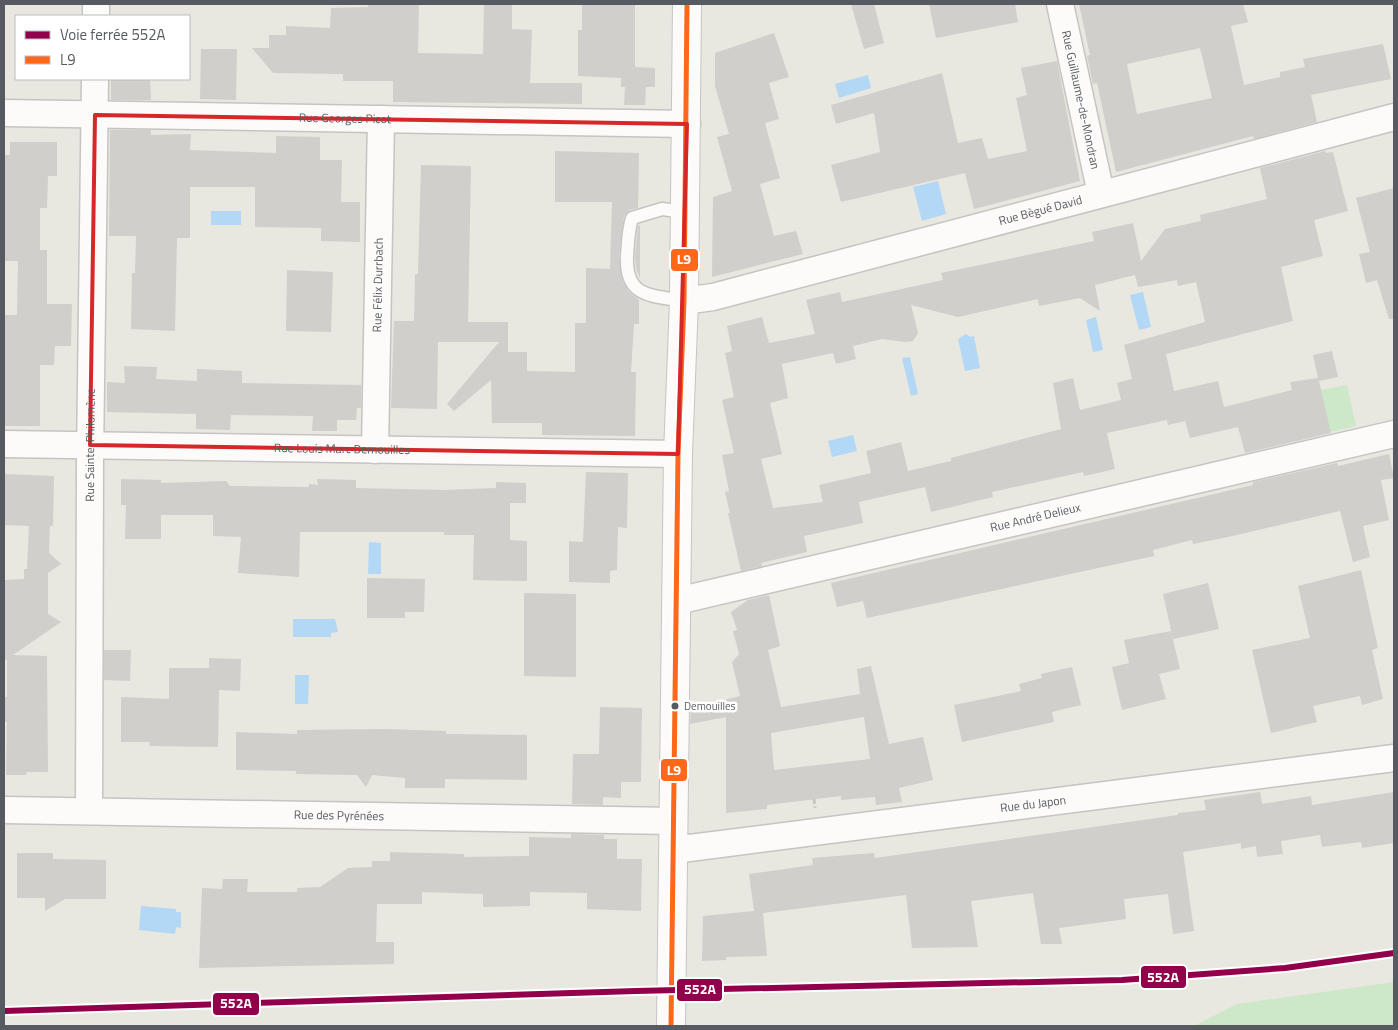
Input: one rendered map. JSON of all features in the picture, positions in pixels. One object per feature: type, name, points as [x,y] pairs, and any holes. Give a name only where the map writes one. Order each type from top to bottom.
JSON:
[{"type":"main road","points":[[671,1026],[678,454],[684,302],[687,4]]},
{"type":"street","name":"Rue Guillaume-de-Mondran","points":[[1060,4],[1101,194]]},
{"type":"street","name":"Rue Sainte-Philomène","points":[[89,811],[90,445],[95,80]]},
{"type":"street","name":"Rue Georges Picot","points":[[4,113],[686,124]]},
{"type":"street","name":"Rue Bègué David","points":[[684,302],[713,297],[1394,117]]},
{"type":"street","name":"Rue Félix Durrbach","points":[[375,450],[381,119]]},
{"type":"street","name":"Rue André Delieux","points":[[676,601],[1394,434]]},
{"type":"street","name":"Rue Louis Marc Demouilles","points":[[4,444],[678,454]]},
{"type":"street","name":"Rue du Japon","points":[[674,850],[1394,758]]},
{"type":"street","name":"Rue des Pyrénées","points":[[4,810],[673,821]]},
{"type":"lane","points":[[684,302],[651,296],[639,291],[631,284],[626,274],[628,229],[632,218],[662,209],[685,212]]},
{"type":"highlighted area","points":[[95,115],[687,124],[678,454],[90,445]]},
{"type":"green space","points":[[1347,385],[1356,426],[1330,432],[1321,390]]},
{"type":"green space","points":[[1394,982],[1394,1026],[1194,1026],[1237,1004]]},
{"type":"water","points":[[868,75],[871,88],[839,98],[835,84]]},
{"type":"water","points":[[938,181],[946,214],[922,221],[913,187]]},
{"type":"water","points":[[211,211],[241,211],[241,225],[211,225]]},
{"type":"water","points":[[1143,292],[1151,327],[1139,330],[1130,295]]},
{"type":"water","points":[[1096,317],[1103,350],[1093,352],[1086,320]]},
{"type":"water","points":[[966,334],[970,337],[974,336],[980,368],[965,371],[958,339]]},
{"type":"water","points":[[910,357],[918,394],[911,396],[902,358]]},
{"type":"water","points":[[853,435],[857,451],[832,457],[828,441]]},
{"type":"water","points":[[369,542],[381,543],[381,574],[368,574]]},
{"type":"water","points":[[293,619],[335,619],[338,632],[331,633],[331,637],[293,637]]},
{"type":"water","points":[[295,675],[309,675],[308,704],[295,704]]},
{"type":"water","points":[[141,906],[176,909],[176,912],[181,912],[181,928],[176,927],[175,934],[139,930]]},
{"type":"building","points":[[368,4],[419,4],[418,53],[483,54],[484,4],[512,4],[512,29],[532,30],[530,83],[582,83],[582,104],[393,102],[393,81],[343,81],[343,74],[273,73],[252,48],[269,48],[269,35],[286,35],[286,26],[330,28],[331,8],[368,7]]},
{"type":"building","points":[[582,4],[635,4],[635,67],[655,68],[655,87],[646,87],[645,105],[624,105],[625,87],[621,87],[621,78],[578,76],[578,30],[582,30]]},
{"type":"building","points":[[851,4],[874,4],[884,43],[864,49]]},
{"type":"building","points":[[929,4],[1015,4],[1018,22],[936,38]]},
{"type":"building","points":[[1079,4],[1243,4],[1248,22],[1231,26],[1244,85],[1280,77],[1280,72],[1305,67],[1303,59],[1383,44],[1391,79],[1311,95],[1317,122],[1254,139],[1253,136],[1116,172],[1097,83],[1093,84],[1087,56],[1090,55]],"holes":[[[1200,48],[1212,98],[1137,114],[1127,64]]]},
{"type":"building","points":[[774,33],[789,77],[769,83],[779,119],[765,123],[780,178],[760,184],[774,236],[796,231],[803,254],[712,277],[713,197],[732,191],[717,137],[729,134],[715,86],[715,53]]},
{"type":"building","points":[[201,49],[237,49],[236,100],[200,99]]},
{"type":"building","points":[[1057,61],[1080,181],[974,209],[965,173],[841,202],[831,165],[880,152],[874,113],[836,124],[831,105],[942,73],[958,143],[982,138],[988,159],[1027,151],[1016,98],[1027,95],[1021,68]]},
{"type":"building","points":[[111,80],[150,80],[151,100],[111,100]]},
{"type":"building","points":[[110,130],[151,130],[151,135],[191,134],[190,150],[276,153],[276,136],[320,137],[320,160],[342,160],[341,202],[360,202],[360,242],[321,241],[321,228],[255,227],[255,187],[190,187],[190,238],[177,238],[175,331],[131,329],[132,273],[135,273],[136,236],[109,236]]},
{"type":"building","points":[[10,142],[57,142],[57,176],[48,176],[47,208],[40,208],[40,250],[47,250],[47,304],[72,304],[71,346],[55,346],[54,365],[40,365],[40,426],[4,426],[4,315],[17,315],[18,261],[4,261],[4,155],[10,155]]},
{"type":"building","points":[[555,151],[639,153],[638,208],[629,210],[624,216],[619,256],[623,282],[629,292],[639,300],[639,324],[634,324],[631,372],[636,372],[635,436],[542,435],[542,423],[492,423],[491,380],[454,411],[447,404],[499,342],[438,342],[437,409],[391,408],[394,321],[414,321],[415,274],[418,274],[421,165],[471,166],[468,322],[508,322],[508,352],[527,352],[527,371],[575,372],[575,323],[586,323],[586,268],[610,269],[612,202],[555,202]]},
{"type":"building","points":[[1325,151],[1326,153],[1333,152],[1348,211],[1314,220],[1323,256],[1281,267],[1293,321],[1166,354],[1174,391],[1218,381],[1224,407],[1292,390],[1290,382],[1318,378],[1313,355],[1332,351],[1338,377],[1319,381],[1331,433],[1245,453],[1238,427],[1190,438],[1185,421],[1168,425],[1167,420],[1107,433],[1115,469],[1084,476],[1083,472],[992,492],[993,497],[931,512],[925,487],[859,502],[863,523],[804,536],[807,552],[761,563],[762,566],[741,571],[728,513],[730,513],[725,492],[729,491],[722,455],[734,453],[722,400],[734,397],[725,353],[732,351],[727,326],[762,317],[769,343],[815,334],[806,300],[840,292],[842,302],[943,280],[941,273],[1094,241],[1092,232],[1133,223],[1141,261],[1165,229],[1201,221],[1200,215],[1267,199],[1260,168]],"holes":[[[1135,275],[1138,287],[1177,280],[1178,286],[1196,282],[1205,322],[1124,345],[1132,379],[1117,383],[1121,400],[1080,410],[1073,378],[1053,383],[1061,429],[951,458],[951,461],[908,471],[901,442],[866,451],[871,473],[819,485],[823,502],[773,508],[761,459],[782,454],[770,403],[788,398],[782,364],[833,353],[836,364],[856,359],[853,346],[882,339],[905,342],[913,341],[918,333],[911,305],[958,317],[1038,299],[1039,306],[1080,298],[1100,311],[1095,285]]]},
{"type":"building","points":[[1394,188],[1394,319],[1389,319],[1377,280],[1366,283],[1359,254],[1370,252],[1356,198]]},
{"type":"building","points":[[638,225],[640,226],[640,279],[636,268],[635,256]]},
{"type":"building","points":[[287,270],[333,272],[331,332],[286,331]]},
{"type":"building","points":[[124,366],[157,367],[156,379],[197,381],[197,369],[242,371],[242,383],[361,385],[361,408],[357,408],[356,420],[337,420],[337,431],[312,431],[313,416],[231,415],[230,430],[196,429],[196,414],[107,412],[107,382],[125,383]]},
{"type":"building","points":[[1389,454],[1394,478],[1381,480],[1389,520],[1363,526],[1370,557],[1353,562],[1340,511],[1193,544],[1192,540],[1153,550],[1154,556],[867,618],[863,601],[837,607],[831,583],[1253,485],[1253,482],[1337,463],[1338,466]]},
{"type":"building","points":[[586,472],[628,473],[627,528],[618,527],[617,570],[610,571],[610,583],[569,582],[569,541],[583,542]]},
{"type":"building","points":[[4,474],[54,476],[53,526],[50,526],[49,553],[61,564],[48,573],[48,614],[61,622],[13,655],[47,656],[48,772],[27,772],[26,775],[6,775],[7,722],[4,722],[4,697],[7,697],[7,659],[4,661],[4,580],[24,579],[24,569],[27,569],[29,526],[4,525]]},
{"type":"building","points":[[121,479],[161,480],[161,483],[226,481],[230,486],[309,487],[309,484],[318,485],[317,479],[356,480],[356,488],[444,490],[496,488],[496,482],[526,483],[526,503],[510,503],[510,540],[527,541],[527,581],[473,580],[474,535],[444,535],[444,532],[300,532],[299,577],[238,573],[241,537],[213,536],[213,515],[161,515],[161,539],[125,539],[126,505],[121,505]]},
{"type":"building","points":[[1361,570],[1378,648],[1372,650],[1383,699],[1362,705],[1360,696],[1313,706],[1317,722],[1271,733],[1252,650],[1310,638],[1298,586]]},
{"type":"building","points":[[367,578],[425,579],[424,612],[405,612],[405,618],[367,618]]},
{"type":"building","points":[[1208,583],[1219,629],[1173,639],[1163,594]]},
{"type":"building","points":[[524,593],[576,594],[576,677],[524,676]]},
{"type":"building","points":[[769,595],[780,646],[768,650],[781,707],[860,694],[857,669],[871,666],[889,744],[923,737],[933,780],[899,788],[902,802],[876,805],[875,797],[841,800],[841,796],[767,805],[767,809],[726,813],[726,717],[690,724],[691,708],[740,696],[732,662],[739,654],[733,631],[737,630],[731,612],[748,600]],"holes":[[[864,717],[870,759],[774,770],[771,733]]]},
{"type":"building","points":[[1171,631],[1180,669],[1159,674],[1166,699],[1122,710],[1112,667],[1129,663],[1124,640]]},
{"type":"building","points":[[104,650],[131,650],[130,681],[104,680]]},
{"type":"building","points":[[209,658],[241,659],[240,691],[219,690],[218,747],[150,746],[149,742],[121,742],[121,697],[169,699],[169,668],[209,668]]},
{"type":"building","points":[[1072,667],[1081,705],[1052,712],[1054,722],[962,742],[954,705],[1021,691],[1019,684],[1042,678],[1041,674]]},
{"type":"building","points":[[600,707],[642,708],[641,782],[621,782],[621,798],[603,797],[603,805],[572,804],[573,754],[599,754]]},
{"type":"building","points":[[385,729],[446,731],[446,734],[527,735],[527,780],[445,779],[445,788],[405,788],[405,778],[372,775],[366,787],[357,775],[296,774],[296,771],[236,770],[236,732],[297,734],[297,730]]},
{"type":"building","points":[[1260,792],[1262,804],[1311,796],[1312,805],[1394,792],[1394,843],[1362,848],[1361,842],[1322,847],[1320,835],[1281,841],[1283,854],[1257,857],[1256,846],[1241,849],[1241,843],[1183,852],[1194,931],[1173,934],[1168,894],[1124,899],[1126,919],[1059,928],[1062,944],[1041,944],[1033,893],[971,901],[978,947],[912,948],[906,895],[763,913],[767,956],[726,957],[726,960],[702,961],[703,916],[754,911],[749,874],[813,865],[812,858],[874,853],[875,858],[1178,815],[1178,813],[1206,810],[1204,800]]},
{"type":"building","points":[[571,834],[604,835],[604,839],[617,839],[617,859],[642,859],[641,911],[587,909],[587,893],[530,892],[530,906],[483,907],[483,894],[422,892],[422,904],[377,904],[376,942],[394,942],[394,964],[199,968],[202,888],[222,889],[223,879],[248,879],[247,892],[297,892],[297,888],[320,887],[348,868],[372,867],[372,861],[390,861],[390,852],[464,854],[464,857],[529,856],[529,837],[571,838]]},
{"type":"building","points":[[17,853],[53,853],[53,859],[106,860],[106,899],[65,899],[45,911],[45,898],[17,898]]},
{"type":"rail line","name":"552A","points":[[4,1011],[636,991],[1122,980],[1285,968],[1394,953]]},
{"type":"transit line","name":"L9","points":[[671,1026],[678,454],[684,301],[687,4]]},
{"type":"place","name":"Demouilles","points":[[675,706]]}]
